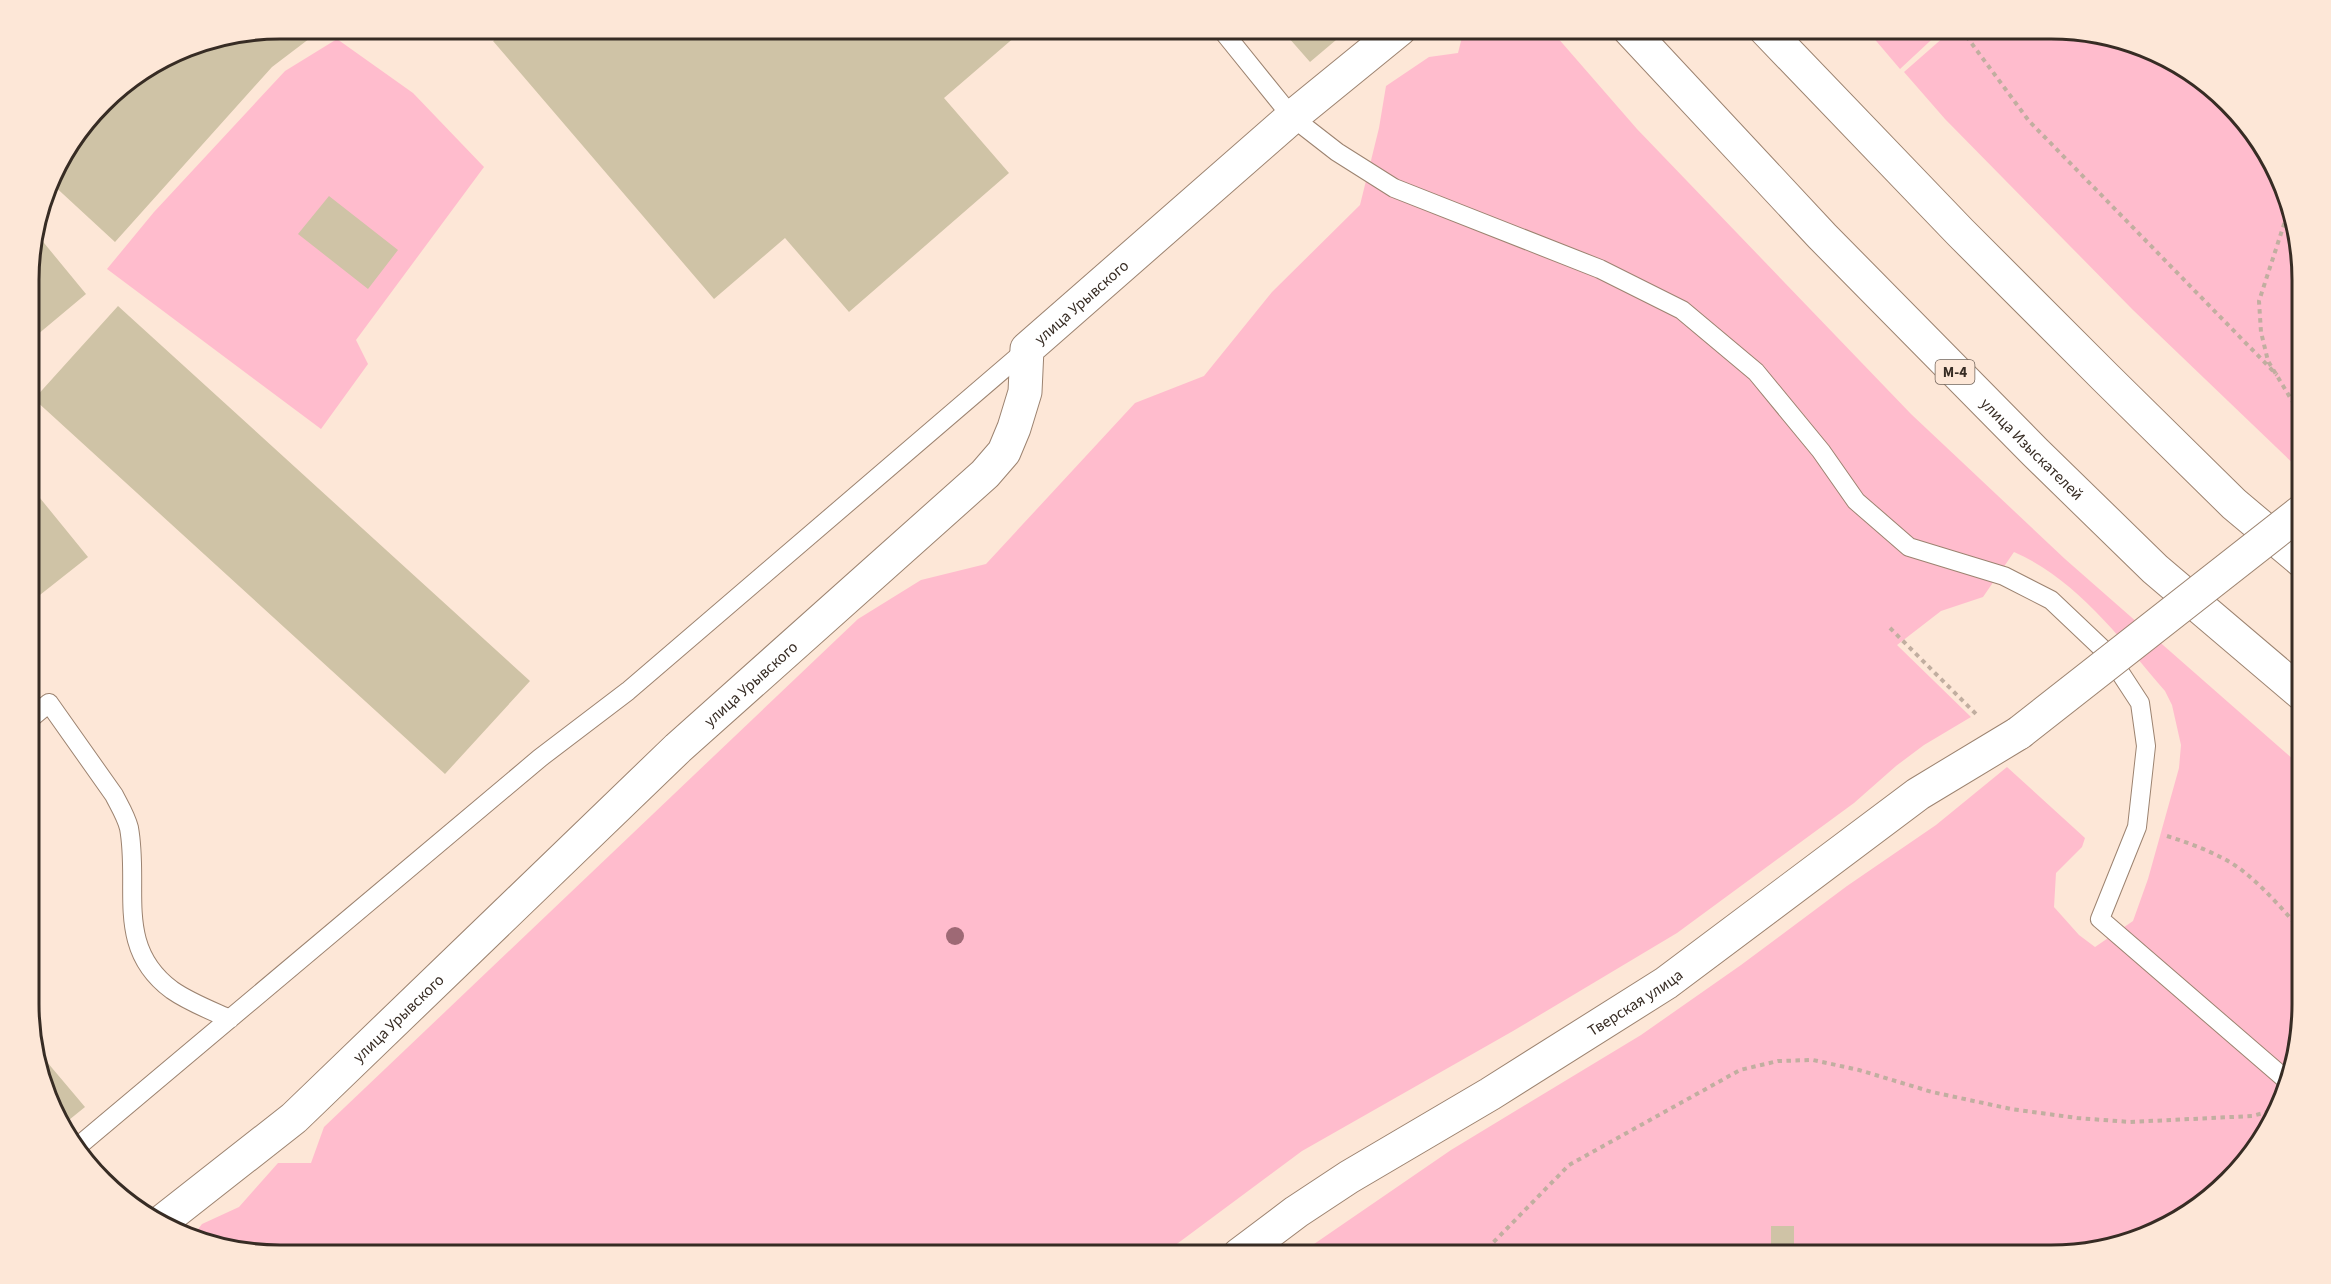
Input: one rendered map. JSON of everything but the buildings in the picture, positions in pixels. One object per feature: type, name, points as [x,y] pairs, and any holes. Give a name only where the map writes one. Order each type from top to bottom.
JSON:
[{"type":"main road","name":"улица Урывского","points":[[168,1217],[294,1118],[678,748],[985,474],[1004,452],[1014,428],[1025,392],[1027,349],[1292,117],[1387,39]]},
{"type":"main road","name":"улица Изыскателей","points":[[1639,39],[1822,236],[2035,452],[2155,569],[2292,685]]},
{"type":"main road","points":[[1776,39],[1960,232],[2106,378],[2234,504],[2292,553]]},
{"type":"main road","name":"Тверская улица","points":[[1252,1245],[1296,1212],[1349,1177],[1480,1100],[1666,983],[1918,794],[2019,734],[2292,519]]},
{"type":"lane","points":[[1230,39],[1292,117],[1337,152],[1394,188],[1600,269],[1682,310],[1756,372],[1821,451],[1856,501],[1909,547],[2004,576],[2051,600],[2108,654],[2140,703],[2146,746],[2137,827],[2100,919],[2281,1075]]},
{"type":"lane","points":[[83,1142],[540,758],[628,691],[1027,349]]},
{"type":"lane","points":[[39,711],[49,703],[114,795],[122,810],[128,825],[131,847],[134,929],[139,949],[147,964],[159,979],[191,1002],[230,1019]]},
{"type":"path","points":[[1969,39],[2029,121],[2277,375]]},
{"type":"path","points":[[2285,222],[2259,301],[2261,332],[2268,360],[2292,400]]},
{"type":"path","points":[[1890,628],[1981,718]]},
{"type":"path","points":[[2137,827],[2200,846],[2239,868],[2292,920]]},
{"type":"path","points":[[1491,1245],[1569,1165],[1740,1070],[1778,1061],[1813,1060],[1859,1070],[1932,1092],[2011,1109],[2078,1118],[2130,1122],[2252,1116],[2266,1112]]},
{"type":"shaded area","points":[[337,39],[413,93],[484,167],[356,340],[368,364],[321,429],[107,269],[154,212],[285,71]]},
{"type":"shaded area","points":[[1462,39],[1559,39],[1637,129],[1911,414],[2065,559],[2292,758],[2292,1004],[2287,1051],[2274,1096],[2260,1124],[2242,1151],[2210,1185],[2171,1213],[2143,1227],[2113,1237],[2082,1243],[2051,1245],[1313,1245],[1451,1150],[1641,1035],[1741,965],[1847,886],[1936,825],[2007,767],[2085,838],[2082,847],[2056,873],[2054,907],[2079,935],[2095,947],[2133,921],[2148,879],[2179,768],[2181,745],[2172,705],[2165,691],[2097,613],[2058,578],[2014,552],[1983,597],[1941,611],[1897,645],[1971,717],[1924,745],[1854,803],[1677,933],[1513,1031],[1302,1151],[1175,1245],[280,1245],[249,1243],[197,1230],[202,1224],[239,1207],[278,1163],[311,1163],[324,1127],[858,619],[921,580],[986,564],[1135,403],[1204,376],[1272,292],[1360,205],[1379,128],[1386,86],[1429,57],[1458,53]]},
{"type":"shaded area","points":[[1874,39],[1932,39],[1900,69]]},
{"type":"shaded area","points":[[1942,39],[2082,41],[2113,47],[2143,57],[2171,71],[2198,89],[2232,121],[2260,160],[2274,188],[2284,218],[2290,249],[2292,462],[2133,310],[1945,119],[1904,72]]}]
